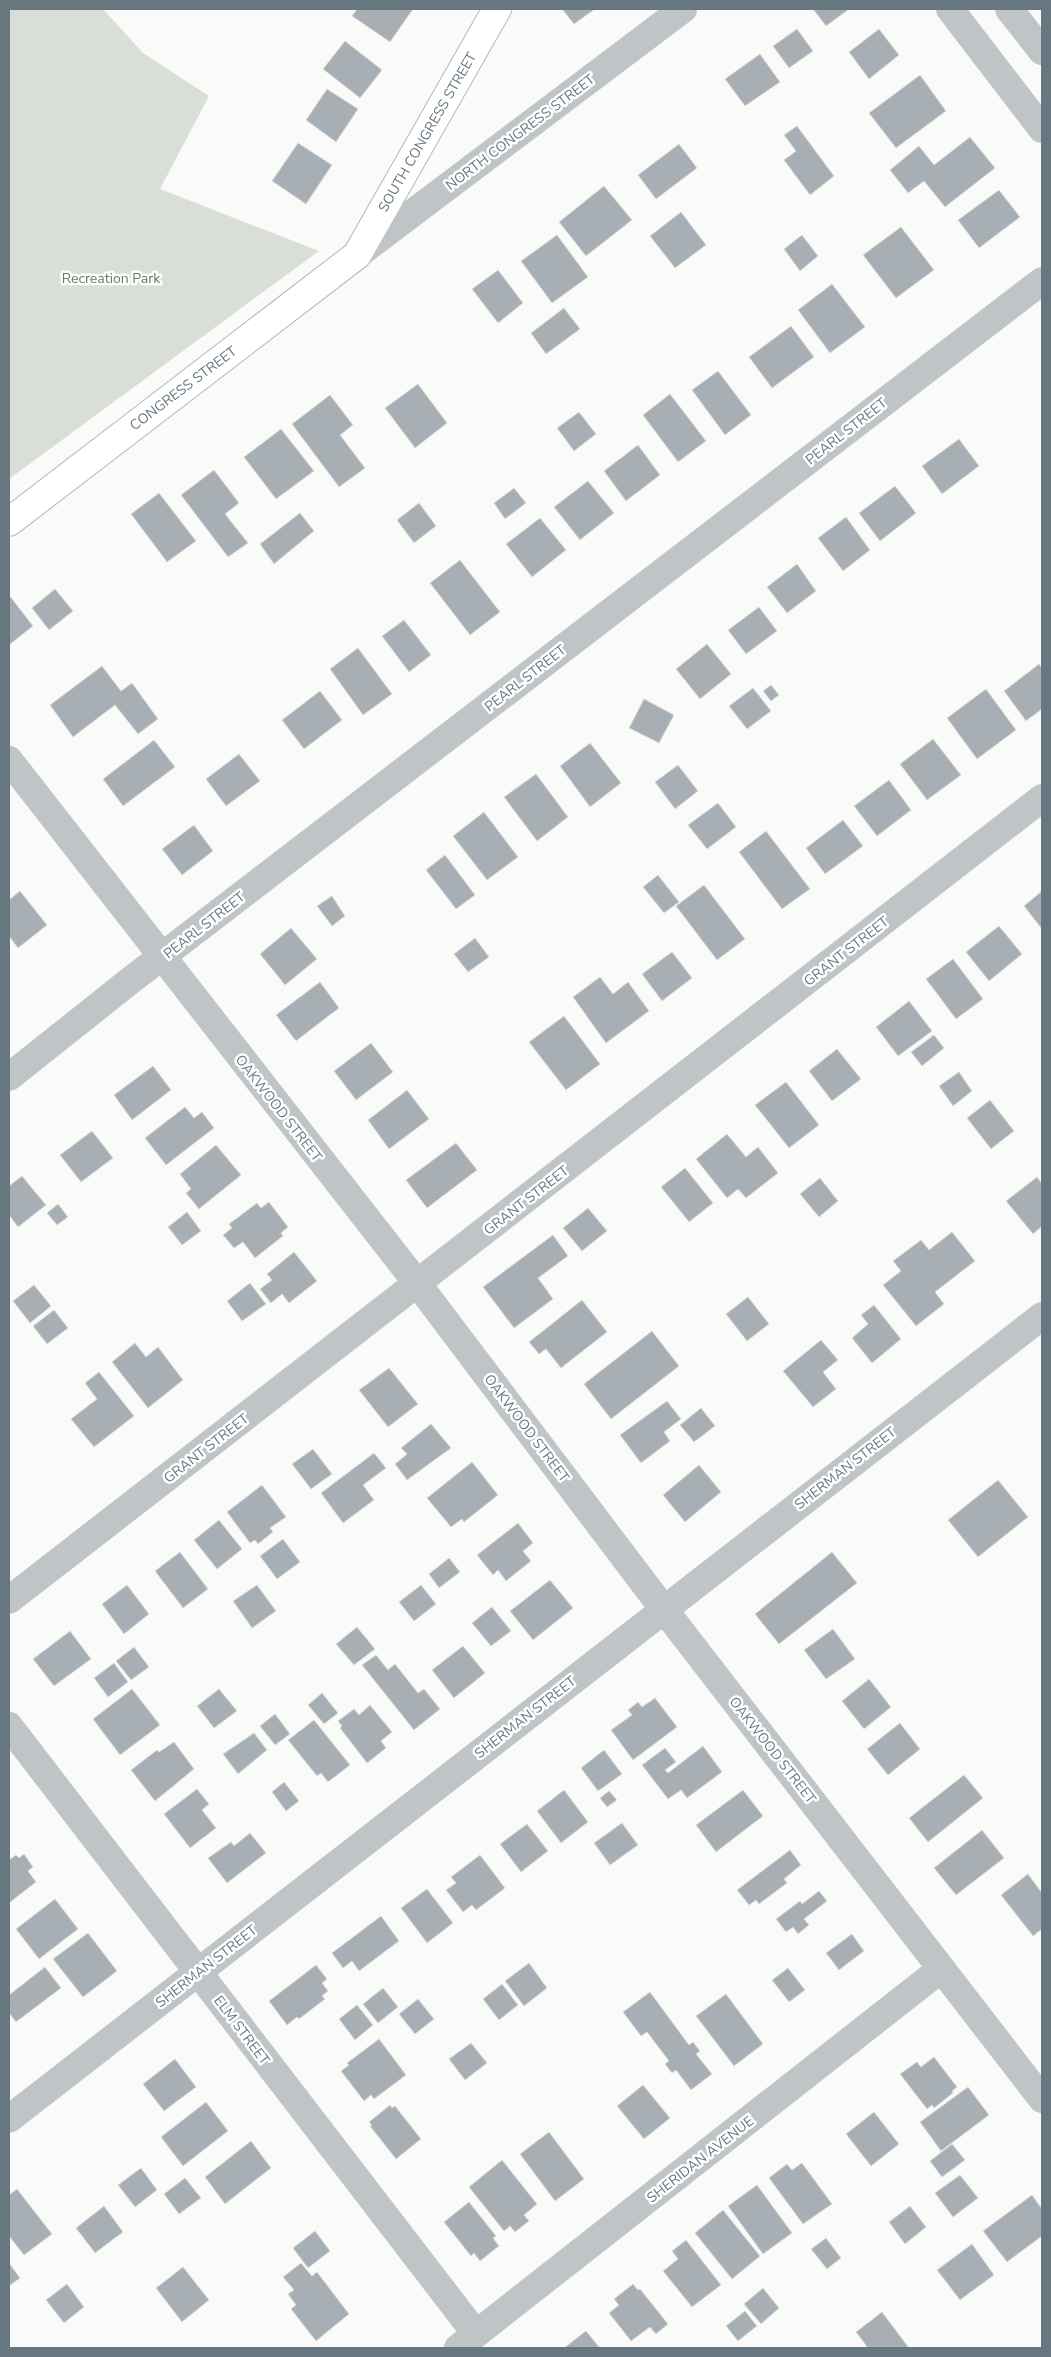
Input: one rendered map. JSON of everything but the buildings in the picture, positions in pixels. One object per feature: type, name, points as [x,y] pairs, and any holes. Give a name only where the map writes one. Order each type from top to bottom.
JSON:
[{"type":"street","name":"SOUTH CONGRESS STREET","points":[[357,255],[497,9]]},
{"type":"street","name":"NORTH CONGRESS STREET","points":[[357,255],[683,9]]},
{"type":"street","points":[[950,9],[1042,130]]},
{"type":"street","points":[[1009,9],[1042,51]]},
{"type":"street","name":"CONGRESS STREET","points":[[9,522],[357,255]]},
{"type":"street","name":"PEARL STREET","points":[[9,1077],[162,957],[1042,281]]},
{"type":"street","name":"OAKWOOD STREET","points":[[9,760],[417,1284],[663,1609],[1042,2099]]},
{"type":"street","name":"GRANT STREET","points":[[9,1600],[1042,798]]},
{"type":"street","name":"SHERMAN STREET","points":[[9,2119],[1042,1316]]},
{"type":"street","name":"ELM STREET","points":[[9,1726],[198,1973],[467,2341]]},
{"type":"street","name":"SHERIDAN AVENUE","points":[[467,2341],[941,1969]]},
{"type":"green space","name":"Recreation Park","points":[[9,9],[103,9],[143,53],[209,96],[160,189],[319,251],[9,479]]}]
